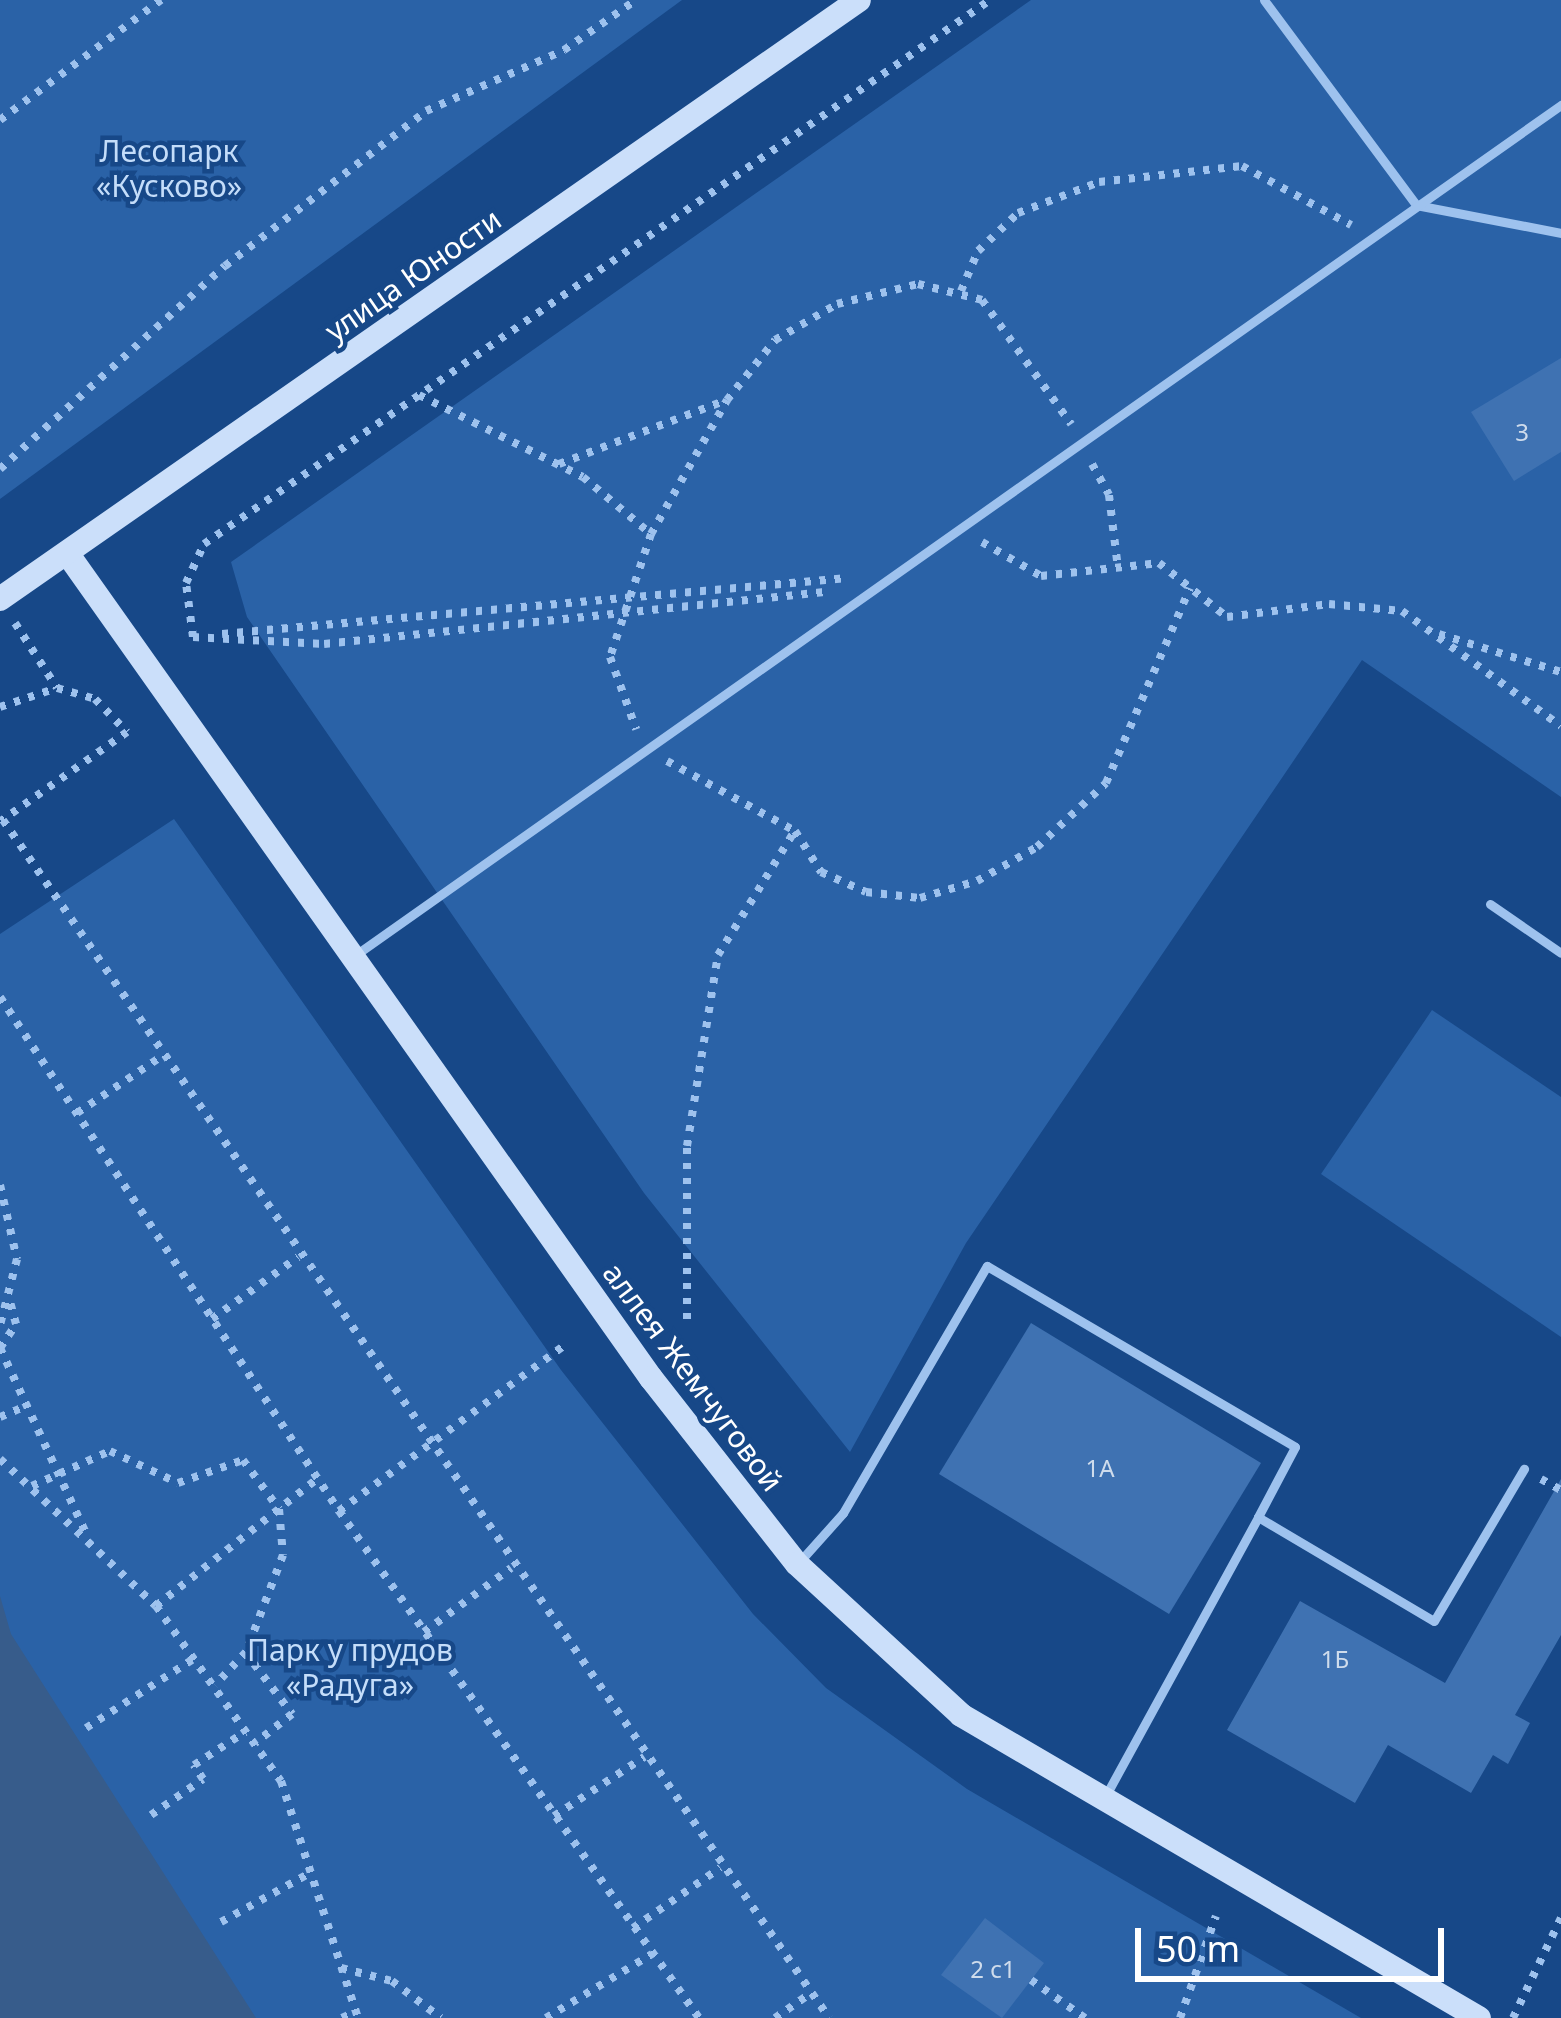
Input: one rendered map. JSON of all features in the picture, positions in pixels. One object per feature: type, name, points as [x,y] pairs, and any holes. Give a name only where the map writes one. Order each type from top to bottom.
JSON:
[{"type":"street","name":"улица Юности","points":[[0,599],[860,0]]},
{"type":"street","name":"аллея Жемчуговой","points":[[67,553],[353,956],[797,1564],[962,1715],[1479,2018]]},
{"type":"lane","points":[[1264,0],[1416,205],[1561,232]]},
{"type":"lane","points":[[353,956],[887,586],[971,535],[1416,205],[1561,104]]},
{"type":"lane","points":[[1490,904],[1561,953]]},
{"type":"lane","points":[[797,1564],[842,1513],[987,1266],[1294,1447],[1103,1800]]},
{"type":"lane","points":[[1258,1517],[1434,1621],[1524,1469]]},
{"type":"path","points":[[0,120],[161,0]]},
{"type":"path","points":[[0,469],[225,266],[426,111],[564,50],[636,0]]},
{"type":"path","points":[[193,637],[187,583],[204,544],[990,0]]},
{"type":"path","points":[[962,290],[978,251],[1042,197],[1201,166],[1259,173],[1367,241]]},
{"type":"path","points":[[1118,568],[1109,495],[1009,326],[962,290],[917,284],[837,304],[775,340],[727,400],[651,534],[623,604],[612,679],[652,749],[795,831],[821,872],[894,899],[1009,865],[1106,782],[1190,588]]},
{"type":"path","points":[[419,395],[557,464],[651,534]]},
{"type":"path","points":[[557,464],[727,400]]},
{"type":"path","points":[[1069,469],[1086,451],[1107,442]]},
{"type":"path","points":[[961,549],[971,535],[994,524]]},
{"type":"path","points":[[971,535],[1041,576],[1159,563],[1227,617],[1329,604],[1402,611],[1561,726]]},
{"type":"path","points":[[193,637],[324,644],[908,572]]},
{"type":"path","points":[[193,637],[887,586]]},
{"type":"path","points":[[1432,632],[1561,672]]},
{"type":"path","points":[[33,650],[57,688]]},
{"type":"path","points":[[0,706],[57,688],[95,699],[128,731],[1,821],[512,1568],[829,2018]]},
{"type":"path","points":[[687,1319],[687,1146],[718,956],[795,831]]},
{"type":"path","points":[[0,998],[317,1478],[699,2018]]},
{"type":"path","points":[[77,1113],[162,1056]]},
{"type":"path","points":[[0,1185],[17,1259],[0,1325]]},
{"type":"path","points":[[212,1319],[298,1257]]},
{"type":"path","points":[[0,1306],[9,1297]]},
{"type":"path","points":[[9,1297],[16,1324],[0,1348],[88,1536]]},
{"type":"path","points":[[339,1510],[564,1346]]},
{"type":"path","points":[[0,1417],[24,1407]]},
{"type":"path","points":[[32,1486],[110,1451],[178,1483],[243,1460],[279,1509],[283,1555],[269,1601],[215,1685]]},
{"type":"path","points":[[0,1459],[88,1536],[156,1606],[281,1781],[357,2015],[342,2018]]},
{"type":"path","points":[[156,1606],[317,1478]]},
{"type":"path","points":[[424,1632],[512,1568]]},
{"type":"path","points":[[245,1652],[292,1714],[254,1743]]},
{"type":"path","points":[[86,1727],[192,1660]]},
{"type":"path","points":[[151,1815],[203,1779],[194,1766],[245,1732]]},
{"type":"path","points":[[554,1816],[644,1757]]},
{"type":"path","points":[[633,1928],[721,1868]]},
{"type":"path","points":[[221,1922],[310,1873]]},
{"type":"path","points":[[1180,2018],[1216,1916]]},
{"type":"path","points":[[1513,2018],[1561,1918]]},
{"type":"path","points":[[545,2018],[652,1954]]},
{"type":"path","points":[[340,1968],[392,1982],[441,2018]]},
{"type":"path","points":[[1031,1980],[1085,2018]]},
{"type":"path","points":[[775,2018],[811,1994]]},
{"type":"green space","name":"Лесопарк «Кусково»","points":[[0,0],[682,0],[0,499]]},
{"type":"green space","points":[[1031,0],[1561,0],[1561,797],[1362,660],[966,1243],[850,1452],[644,1193],[247,617],[231,562]]},
{"type":"green space","name":"Парк у прудов «Радуга»","points":[[174,819],[561,1370],[753,1614],[826,1688],[967,1789],[1361,2018],[0,2018],[0,934]]},
{"type":"green space","points":[[1432,1010],[1561,1097],[1561,1337],[1321,1174]]},
{"type":"shaded area","points":[[0,1596],[11,1634],[256,2018],[0,2018]]},
{"type":"building","points":[[1561,358],[1561,452],[1514,481],[1471,412]]},
{"type":"building","points":[[1031,1323],[1261,1463],[1169,1614],[939,1474]]},
{"type":"building","points":[[1561,1479],[1561,1635],[1515,1715],[1530,1723],[1508,1764],[1493,1755],[1471,1793],[1388,1745],[1355,1803],[1227,1730],[1300,1601],[1445,1683]]},
{"type":"building","points":[[985,1918],[1044,1963],[1002,2018],[941,1975]]}]
